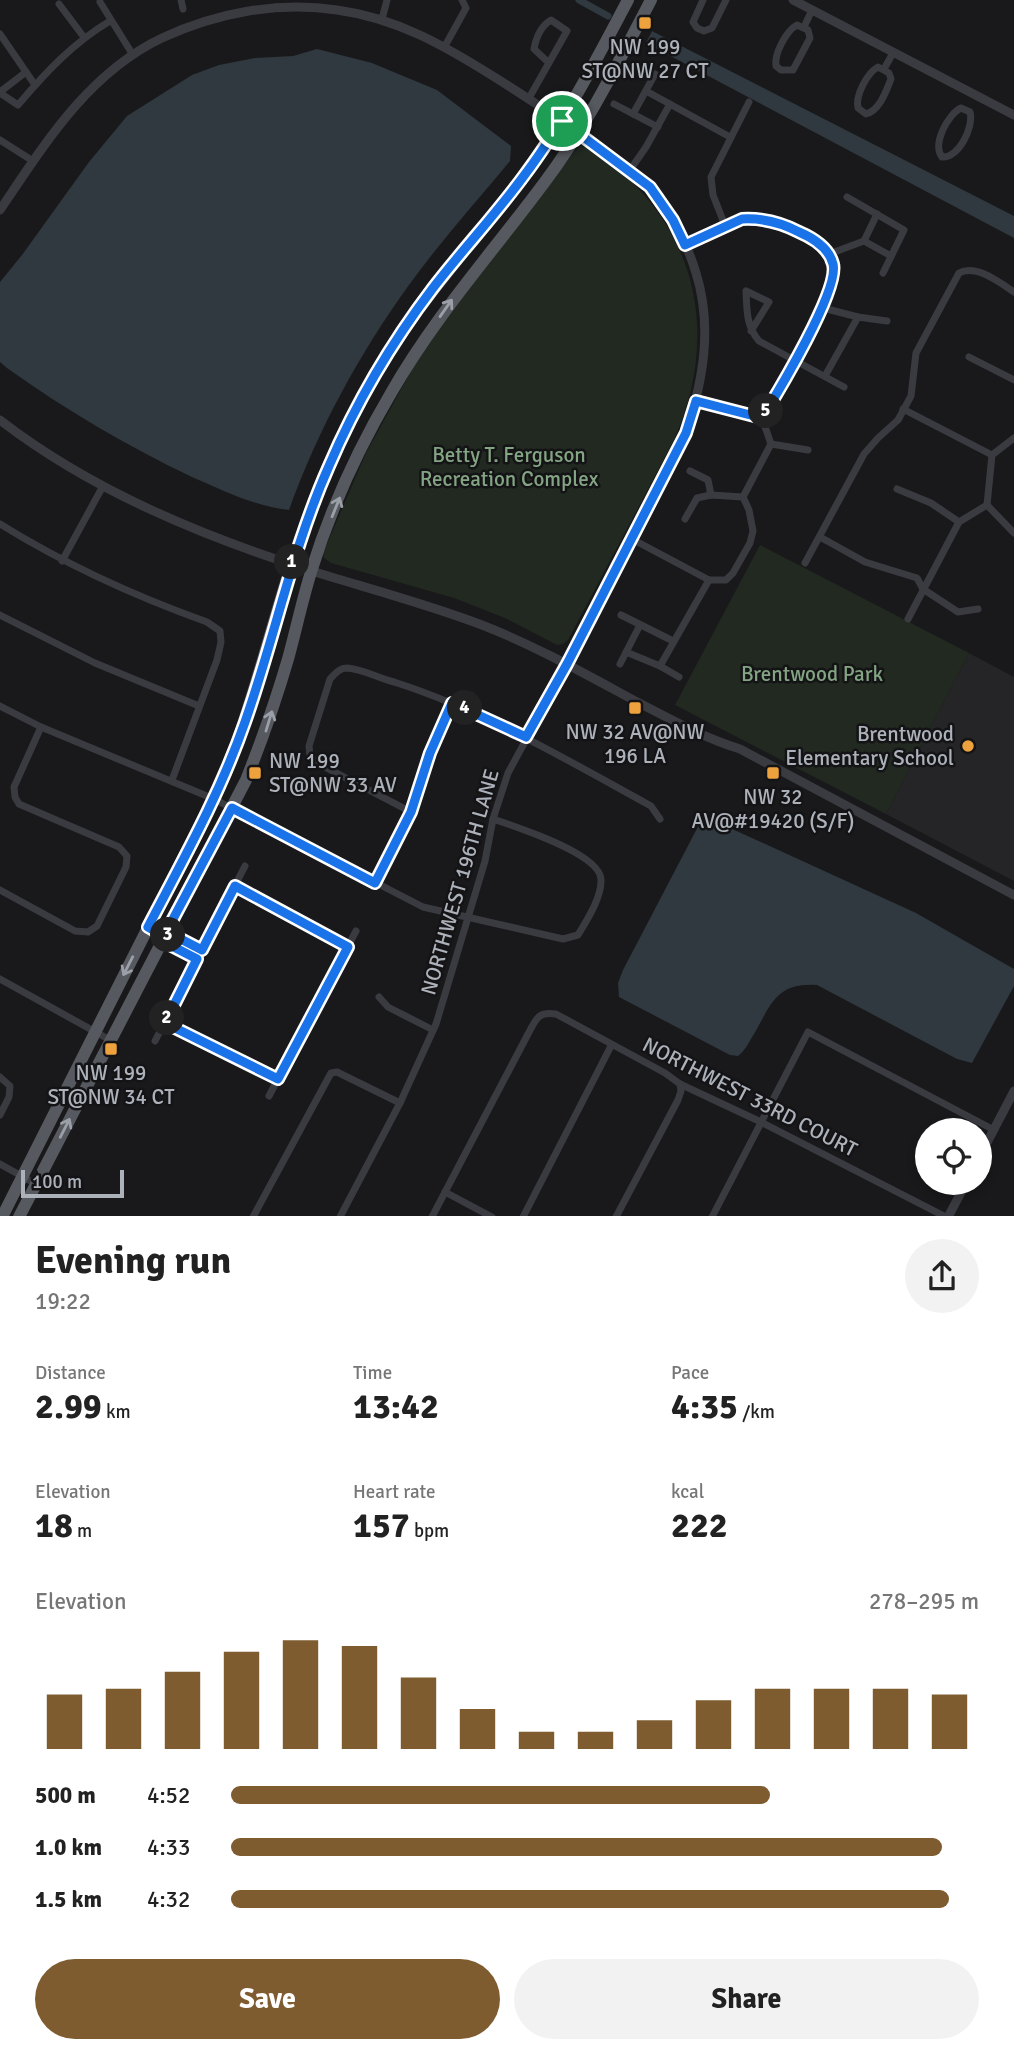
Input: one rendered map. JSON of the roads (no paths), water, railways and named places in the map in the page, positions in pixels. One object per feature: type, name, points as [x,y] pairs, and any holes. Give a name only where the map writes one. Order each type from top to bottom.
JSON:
[{"type":"main road","points":[[2,1216],[214,799],[245,722],[292,564],[329,465],[383,362],[433,288],[525,174],[562,121],[628,0]]},
{"type":"main road","points":[[19,1216],[246,779],[265,731],[312,571],[348,475],[390,394],[450,301],[544,184],[579,133],[620,63],[651,0]]},
{"type":"street","points":[[181,0],[183,9]]},
{"type":"street","points":[[382,19],[387,0]]},
{"type":"street","points":[[445,46],[466,8],[462,0]]},
{"type":"street","points":[[703,0],[693,22],[697,28],[704,31],[712,28],[726,0]]},
{"type":"street","points":[[793,0],[1014,115]]},
{"type":"street","points":[[100,2],[133,55]]},
{"type":"street","points":[[58,4],[83,36]]},
{"type":"street","name":"NORTHWEST 196TH LANE","points":[[0,209],[78,102],[133,55],[159,39],[189,26],[261,5],[326,9],[382,19],[445,46],[529,98],[579,133],[650,187],[673,220],[695,270],[704,310],[704,360],[686,433],[508,773],[493,819],[485,861],[433,1031],[400,1103],[340,1216]]},
{"type":"street","points":[[804,27],[812,10]]},
{"type":"street","points":[[529,98],[549,63],[567,31],[551,20],[545,23],[534,49],[549,63]]},
{"type":"street","points":[[26,72],[0,93],[18,105],[56,61],[83,36],[110,21]]},
{"type":"street","points":[[797,25],[804,27],[810,38],[796,66],[789,71],[781,71],[776,66],[775,58],[789,31],[797,25]]},
{"type":"street","points":[[2,37],[35,85]]},
{"type":"street","points":[[884,69],[893,52]]},
{"type":"street","points":[[884,69],[891,79],[877,107],[870,113],[863,112],[858,108],[857,100],[873,70],[884,69]]},
{"type":"street","points":[[633,114],[655,74]]},
{"type":"street","points":[[646,91],[730,137]]},
{"type":"street","points":[[967,110],[975,95]]},
{"type":"street","points":[[726,228],[713,195],[711,177],[749,102]]},
{"type":"street","points":[[614,104],[658,127]]},
{"type":"street","points":[[630,170],[670,104]]},
{"type":"street","points":[[961,108],[967,110],[972,119],[959,148],[952,156],[942,157],[938,150],[939,141],[955,111],[961,108]]},
{"type":"street","points":[[0,140],[33,161]]},
{"type":"street","points":[[847,197],[904,230],[883,273]]},
{"type":"street","points":[[829,254],[864,241],[877,214]]},
{"type":"street","points":[[685,245],[742,219],[752,218],[788,226],[813,238],[829,254],[834,266],[833,281],[823,308],[762,418],[771,444],[743,497]]},
{"type":"street","points":[[864,241],[891,256]]},
{"type":"street","points":[[806,564],[864,454],[898,420],[911,396],[916,353],[958,273],[972,270],[984,274],[1014,292]]},
{"type":"street","points":[[751,331],[769,302],[746,291],[747,320],[751,331],[759,341],[844,387]]},
{"type":"street","points":[[823,308],[887,321]]},
{"type":"street","points":[[825,376],[858,317]]},
{"type":"street","points":[[969,357],[1014,380]]},
{"type":"street","points":[[696,401],[762,418]]},
{"type":"street","points":[[903,409],[992,455]]},
{"type":"street","points":[[0,420],[63,464],[177,521],[312,571],[482,625],[567,664],[684,727],[740,750],[1014,895]]},
{"type":"street","points":[[1014,438],[992,455],[987,505],[1014,533]]},
{"type":"street","points":[[771,444],[808,450]]},
{"type":"street","points":[[690,471],[708,480],[711,495]]},
{"type":"street","points":[[62,561],[103,486]]},
{"type":"street","points":[[897,489],[931,503],[959,522]]},
{"type":"street","points":[[685,519],[697,498],[711,495],[743,497]]},
{"type":"street","points":[[632,538],[709,580],[726,580],[750,543],[753,531],[750,510],[743,497]]},
{"type":"street","points":[[908,619],[959,522],[987,505]]},
{"type":"street","points":[[0,524],[62,561],[149,601],[207,622],[220,631],[221,642],[217,660],[172,780]]},
{"type":"street","points":[[820,537],[865,562],[917,578],[923,589],[958,612],[978,610]]},
{"type":"street","points":[[660,666],[709,580]]},
{"type":"street","points":[[0,615],[94,663],[199,706]]},
{"type":"street","points":[[621,615],[673,641]]},
{"type":"street","points":[[620,664],[640,625]]},
{"type":"street","points":[[626,652],[679,677]]},
{"type":"street","points":[[411,812],[321,765],[310,756],[309,746],[330,679],[338,671],[345,668],[355,670],[431,694],[526,737],[651,806],[660,819]]},
{"type":"street","points":[[375,883],[411,812],[430,753],[452,703]]},
{"type":"street","points":[[0,706],[41,727],[214,799],[423,907],[563,939],[578,935],[596,900],[601,883],[601,876],[592,863],[544,837],[493,819]]},
{"type":"street","points":[[0,890],[75,930],[88,932],[97,926],[126,867],[127,856],[119,847],[19,804],[14,787],[41,727]]},
{"type":"street","points":[[155,1041],[245,866]]},
{"type":"street","points":[[235,886],[348,947]]},
{"type":"street","points":[[148,927],[164,936],[168,944],[197,959]]},
{"type":"street","points":[[269,1096],[356,931]]},
{"type":"street","points":[[164,936],[173,935],[202,950]]},
{"type":"street","points":[[0,979],[110,1040]]},
{"type":"street","points":[[379,997],[387,1007],[433,1031]]},
{"type":"street","name":"NORTHWEST 33RD COURT","points":[[445,1192],[538,1017],[546,1013],[556,1014],[665,1073],[680,1084],[947,1216]]},
{"type":"street","points":[[165,1023],[278,1079]]},
{"type":"street","points":[[712,1216],[808,1032],[994,1130]]},
{"type":"street","points":[[523,1216],[611,1046]]},
{"type":"street","points":[[253,1216],[331,1073],[337,1072],[400,1103]]},
{"type":"street","points":[[0,1077],[10,1087],[9,1097],[0,1115]]},
{"type":"street","points":[[616,1216],[678,1100],[680,1084]]},
{"type":"street","points":[[992,1134],[1014,1091]]},
{"type":"street","points":[[0,1164],[36,1184]]},
{"type":"street","points":[[432,1216],[445,1192],[492,1216]]},
{"type":"street","points":[[947,1216],[959,1195]]},
{"type":"waterway","points":[[579,0],[608,16]]},
{"type":"place","name":"NW 199 ST@NW 27 CT","points":[[645,23]]},
{"type":"place","name":"NW 32 AV@NW 196 LA","points":[[635,708]]},
{"type":"place","name":"Brentwood Elementary School","points":[[968,746]]},
{"type":"place","name":"NW 199 ST@NW 33 AV","points":[[255,773]]},
{"type":"place","name":"NW 32 AV@#19420 (S/F)","points":[[773,773]]},
{"type":"place","name":"NW 199 ST@NW 34 CT","points":[[111,1049]]},
{"type":"park label","name":"Betty T. Ferguson Recreation Complex","points":[[509,467]]},
{"type":"park label","name":"Brentwood Park","points":[[812,674]]}]
